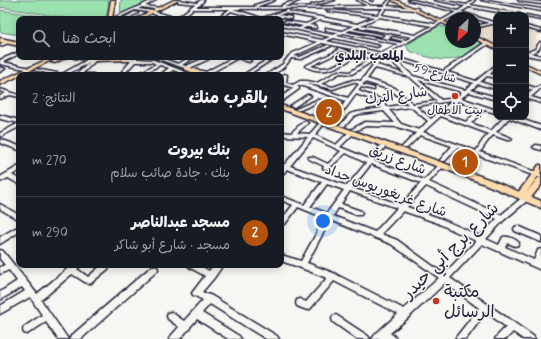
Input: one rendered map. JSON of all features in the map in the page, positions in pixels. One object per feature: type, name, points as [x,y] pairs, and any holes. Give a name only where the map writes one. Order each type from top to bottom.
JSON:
[{"type":"highway","points":[[1,43],[16,45]]},
{"type":"highway","points":[[184,68],[197,72]]},
{"type":"highway","points":[[184,68],[191,72]]},
{"type":"highway","points":[[284,103],[325,122],[343,125],[384,145],[443,163]]},
{"type":"highway","points":[[284,108],[405,147],[525,195],[541,199]]},
{"type":"highway","points":[[525,195],[541,205]]},
{"type":"main road","points":[[113,0],[113,16]]},
{"type":"main road","points":[[114,16],[117,0]]},
{"type":"main road","points":[[147,16],[177,0]]},
{"type":"main road","points":[[144,16],[177,0]]},
{"type":"main road","points":[[394,0],[445,24]]},
{"type":"main road","points":[[394,0],[417,10]]},
{"type":"main road","points":[[435,25],[445,26]]},
{"type":"main road","points":[[481,40],[493,46]]},
{"type":"main road","points":[[24,72],[47,60]]},
{"type":"main road","points":[[26,72],[50,60]]},
{"type":"main road","points":[[31,72],[54,60]]},
{"type":"main road","points":[[32,72],[58,60]]},
{"type":"main road","points":[[529,67],[541,73]]},
{"type":"main road","points":[[0,87],[16,77]]},
{"type":"main road","points":[[10,80],[16,77]]},
{"type":"main road","points":[[0,83],[16,79]]},
{"type":"main road","name":"شارع برج أبي حيدر","points":[[525,195],[540,176],[541,167]]},
{"type":"street","points":[[129,16],[142,6],[155,0]]},
{"type":"street","points":[[177,0],[199,4]]},
{"type":"street","points":[[182,16],[203,0]]},
{"type":"street","points":[[262,0],[269,2]]},
{"type":"street","points":[[252,8],[274,0]]},
{"type":"street","points":[[278,8],[300,0]]},
{"type":"street","points":[[272,16],[298,8],[334,0]]},
{"type":"street","points":[[358,0],[370,7]]},
{"type":"street","points":[[274,72],[284,67],[290,57],[299,51],[379,16],[390,0]]},
{"type":"street","points":[[409,0],[448,12]]},
{"type":"street","points":[[194,8],[384,7],[417,10],[427,6],[435,0],[500,12]]},
{"type":"street","points":[[450,3],[454,0]]},
{"type":"street","points":[[482,0],[520,9]]},
{"type":"street","points":[[521,0],[541,3]]},
{"type":"street","points":[[521,0],[541,3]]},
{"type":"street","points":[[327,1],[350,8]]},
{"type":"street","points":[[458,12],[473,1],[498,7],[541,10]]},
{"type":"street","points":[[518,12],[527,1]]},
{"type":"street","points":[[401,2],[427,6]]},
{"type":"street","points":[[223,16],[234,8],[244,4]]},
{"type":"street","points":[[142,6],[159,9]]},
{"type":"street","points":[[494,11],[498,7]]},
{"type":"street","points":[[234,8],[253,16]]},
{"type":"street","points":[[298,8],[398,17],[415,23],[435,25]]},
{"type":"street","points":[[288,34],[343,8]]},
{"type":"street","points":[[357,8],[374,15]]},
{"type":"street","points":[[479,12],[484,9]]},
{"type":"street","points":[[122,16],[136,11],[153,12],[167,16]]},
{"type":"street","points":[[284,12],[415,36]]},
{"type":"street","points":[[348,17],[356,13]]},
{"type":"street","points":[[276,15],[280,16]]},
{"type":"street","points":[[284,17],[289,18]]},
{"type":"street","points":[[529,17],[541,19]]},
{"type":"street","points":[[481,19],[491,22]]},
{"type":"street","points":[[332,25],[338,21]]},
{"type":"street","points":[[284,165],[325,122],[342,110],[383,54],[440,22],[445,21]]},
{"type":"street","points":[[284,22],[314,27],[310,31]]},
{"type":"street","points":[[481,27],[491,22]]},
{"type":"street","points":[[481,25],[485,26]]},
{"type":"street","points":[[284,26],[377,46]]},
{"type":"street","points":[[529,28],[541,30]]},
{"type":"street","points":[[350,29],[381,35]]},
{"type":"street","points":[[327,30],[401,44]]},
{"type":"street","points":[[284,33],[383,54],[394,59],[493,87]]},
{"type":"street","points":[[393,38],[406,41]]},
{"type":"street","points":[[372,44],[377,39]]},
{"type":"street","points":[[369,51],[386,41]]},
{"type":"street","points":[[321,42],[370,61]]},
{"type":"street","points":[[444,72],[486,42]]},
{"type":"street","points":[[357,49],[363,43]]},
{"type":"street","points":[[529,53],[536,50],[541,44]]},
{"type":"street","points":[[290,57],[298,59],[329,46]]},
{"type":"street","points":[[342,50],[307,66],[324,70],[339,65],[355,55]]},
{"type":"street","points":[[299,51],[322,59]]},
{"type":"street","points":[[0,62],[16,54]]},
{"type":"street","points":[[529,54],[541,57]]},
{"type":"street","points":[[318,84],[339,72],[351,72],[370,61],[394,59],[411,76],[448,107]]},
{"type":"street","points":[[68,72],[90,60]]},
{"type":"street","points":[[81,72],[91,60]]},
{"type":"street","points":[[123,72],[131,60]]},
{"type":"street","points":[[156,60],[160,63],[183,72]]},
{"type":"street","points":[[160,60],[184,68],[203,60]]},
{"type":"street","points":[[184,68],[191,60]]},
{"type":"street","points":[[212,72],[233,60]]},
{"type":"street","points":[[249,72],[268,60]]},
{"type":"street","points":[[0,62],[29,69]]},
{"type":"street","points":[[144,72],[160,63]]},
{"type":"street","points":[[314,63],[324,67]]},
{"type":"street","name":"شارع 59","points":[[374,66],[493,98]]},
{"type":"street","points":[[168,72],[173,68]]},
{"type":"street","points":[[405,147],[431,121],[493,68]]},
{"type":"street","points":[[36,70],[47,72]]},
{"type":"street","points":[[486,74],[493,76]]},
{"type":"street","points":[[318,78],[324,81]]},
{"type":"street","points":[[294,86],[300,81],[333,88],[353,81],[393,89],[431,121]]},
{"type":"street","points":[[300,81],[349,100]]},
{"type":"street","points":[[362,83],[372,89]]},
{"type":"street","points":[[284,84],[294,86]]},
{"type":"street","points":[[284,97],[296,89],[294,86]]},
{"type":"street","points":[[529,86],[539,88]]},
{"type":"street","points":[[529,96],[539,88]]},
{"type":"street","points":[[0,90],[16,95]]},
{"type":"street","points":[[356,92],[376,99],[399,125]]},
{"type":"street","points":[[0,98],[10,93]]},
{"type":"street","points":[[295,107],[309,96]]},
{"type":"street","points":[[458,99],[493,111]]},
{"type":"street","name":"شارع الترك","points":[[343,125],[355,114],[458,99]]},
{"type":"street","points":[[529,99],[541,102]]},
{"type":"street","points":[[295,107],[319,101]]},
{"type":"street","points":[[467,124],[484,108]]},
{"type":"street","points":[[342,110],[355,114]]},
{"type":"street","points":[[440,114],[509,139]]},
{"type":"street","points":[[0,117],[16,124]]},
{"type":"street","points":[[477,153],[492,133],[505,120]]},
{"type":"street","points":[[517,120],[541,128]]},
{"type":"street","points":[[292,135],[305,123]]},
{"type":"street","points":[[337,147],[353,131],[365,124],[399,125],[540,176]]},
{"type":"street","points":[[0,136],[16,126]]},
{"type":"street","name":"شارع زريق","points":[[284,134],[312,136],[370,162],[426,183],[502,218]]},
{"type":"street","points":[[0,141],[16,147]]},
{"type":"street","points":[[303,264],[336,205],[348,188],[384,145]]},
{"type":"street","points":[[378,234],[426,183],[456,145]]},
{"type":"street","points":[[311,158],[327,167],[345,151]]},
{"type":"street","name":"شارع غريغوريوس حداد","points":[[284,166],[436,220],[539,266]]},
{"type":"street","points":[[0,180],[16,170]]},
{"type":"street","points":[[8,175],[16,180]]},
{"type":"street","points":[[306,207],[326,181]]},
{"type":"street","name":"شارع برج أبي حيدر","points":[[384,337],[483,240],[525,195]]},
{"type":"street","points":[[284,199],[378,234],[394,242],[530,339]]},
{"type":"street","points":[[284,221],[297,204]]},
{"type":"street","points":[[336,205],[359,213]]},
{"type":"street","points":[[0,206],[16,216]]},
{"type":"street","points":[[518,229],[541,239]]},
{"type":"street","points":[[0,241],[16,231]]},
{"type":"street","points":[[500,248],[506,239],[515,243]]},
{"type":"street","points":[[539,266],[541,252]]},
{"type":"street","points":[[1,254],[11,263],[63,339]]},
{"type":"street","points":[[284,259],[303,264],[333,276],[406,314]]},
{"type":"street","points":[[0,271],[11,263]]},
{"type":"street","points":[[0,310],[33,296],[74,268]]},
{"type":"street","points":[[76,268],[88,281],[104,268]]},
{"type":"street","points":[[197,268],[211,276]]},
{"type":"street","points":[[217,268],[196,294],[209,299],[272,339]]},
{"type":"street","points":[[74,339],[154,269]]},
{"type":"street","points":[[300,303],[307,306],[333,276]]},
{"type":"street","points":[[0,296],[23,282]]},
{"type":"street","points":[[175,339],[209,299]]},
{"type":"street","points":[[460,339],[485,307]]},
{"type":"street","points":[[197,314],[236,339]]},
{"type":"street","points":[[27,330],[47,316]]},
{"type":"street","points":[[171,316],[186,327]]},
{"type":"street","points":[[336,319],[365,339]]},
{"type":"street","points":[[500,339],[512,326]]},
{"type":"shaded area","points":[[493,23],[493,44],[481,38],[481,27]]},
{"type":"shaded area","points":[[529,29],[537,31],[536,47],[529,50]]},
{"type":"green space","points":[[0,0],[109,0],[106,16],[54,16],[0,7]]},
{"type":"green space","points":[[121,0],[152,0],[120,14]]},
{"type":"green space","points":[[0,10],[40,16],[16,16],[16,35],[0,32]]},
{"type":"green space","points":[[439,26],[445,27],[445,48],[475,48],[464,56],[448,60],[428,57],[409,51],[406,45]]},
{"type":"tunnel","points":[[161,60],[170,63]]},
{"type":"tunnel","points":[[163,63],[183,70]]},
{"type":"place","name":"بيت الأطفال","points":[[455,96]]},
{"type":"place","name":"مسجد عبدالناصر","points":[[329,112]]},
{"type":"place","name":"بنك بيروت","points":[[465,162]]},
{"type":"place","name":"مكتبة الرسائل","points":[[436,301]]},
{"type":"district","name":"الملعب البلدي","points":[[369,55]]}]
